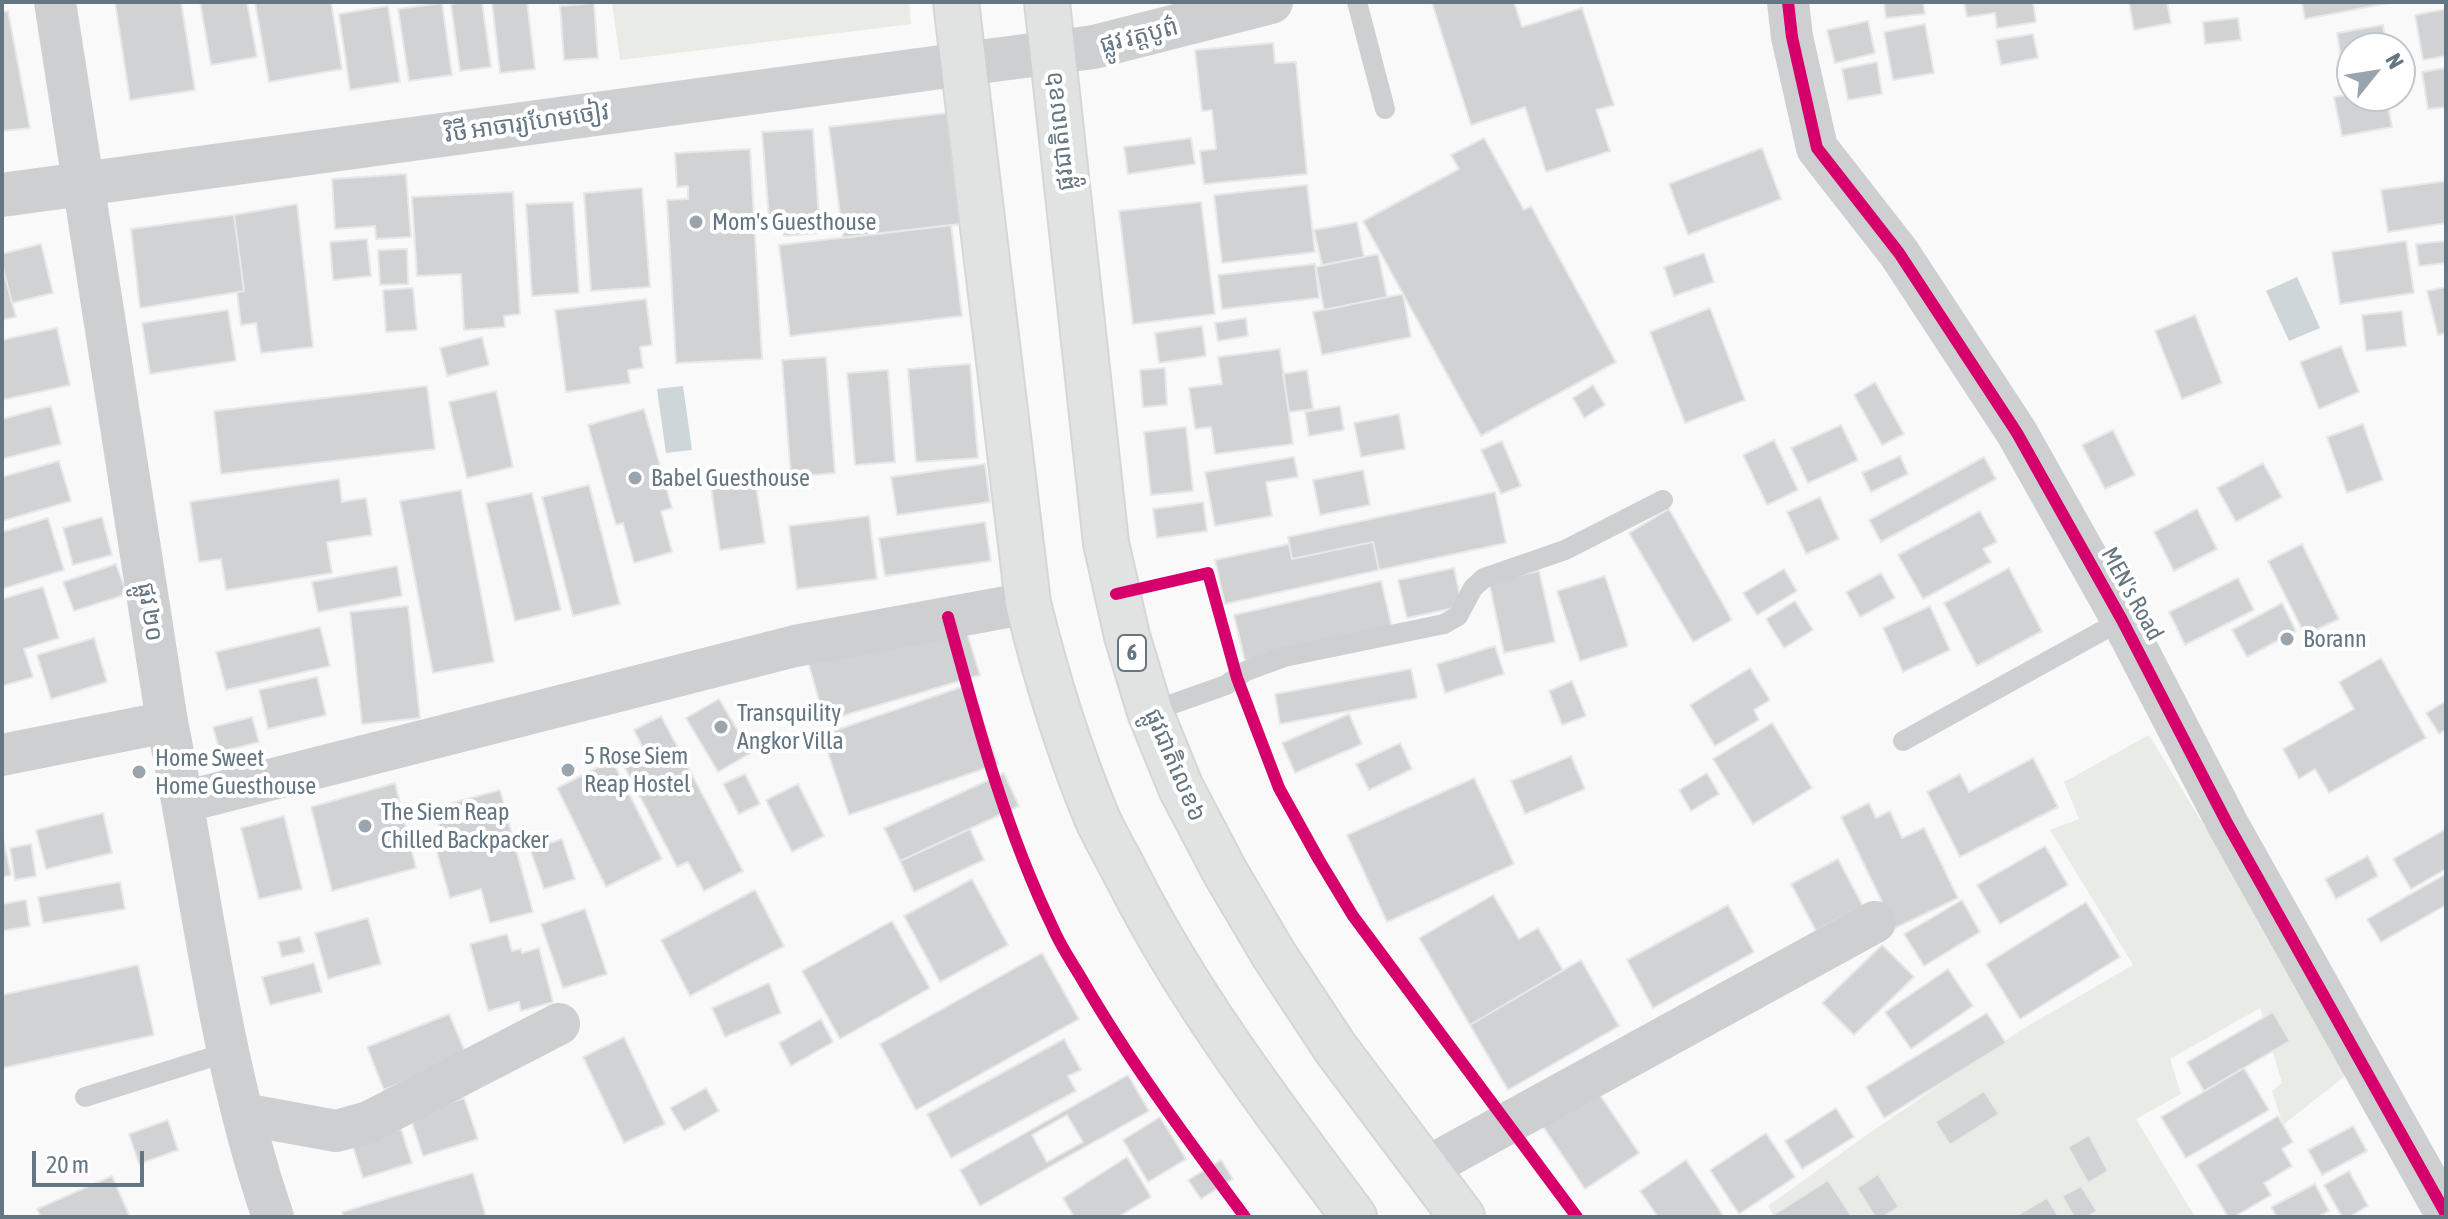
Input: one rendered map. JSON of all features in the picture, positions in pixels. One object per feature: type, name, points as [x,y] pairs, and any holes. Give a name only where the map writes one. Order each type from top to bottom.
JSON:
[{"type":"main road","points":[[956,2],[1028,603],[1067,741],[1098,820],[1149,920],[1206,1015],[1354,1217]]},
{"type":"main road","name":"ផ្លូវជាតិលេខ៦","points":[[1047,2],[1106,543],[1127,636],[1150,712],[1181,788],[1225,872],[1274,955],[1336,1049],[1462,1217]]},
{"type":"street","name":"ផ្លូវ វត្តបូព៌","points":[[1052,54],[1094,47],[1271,2]]},
{"type":"street","name":"MEN's Road","points":[[1788,2],[1792,37],[1817,148],[1899,253],[2017,433],[2122,620],[2227,823],[2442,1214]]},
{"type":"street","name":"ផ្លូវ ២០","points":[[62,3],[83,183],[167,722],[228,1052],[273,1217]]},
{"type":"street","name":"វិថី អាចារ្យហែមចៀវ","points":[[2,195],[1052,54]]},
{"type":"street","points":[[183,802],[795,646],[1028,603]]},
{"type":"street","points":[[2,755],[167,722]]},
{"type":"street","points":[[1426,1168],[1875,922]]},
{"type":"street","points":[[243,1114],[336,1131],[369,1122],[559,1024]]},
{"type":"lane","points":[[1357,2],[1385,109]]},
{"type":"lane","points":[[1150,712],[1226,685],[1246,671],[1284,657],[1444,624],[1458,616],[1473,588],[1484,578],[1580,544],[1663,500]]},
{"type":"lane","points":[[1903,741],[2122,620]]},
{"type":"lane","points":[[85,1097],[228,1052]]},
{"type":"shaded area","points":[[612,2],[909,2],[911,24],[620,60]]},
{"type":"shaded area","points":[[2297,277],[2320,328],[2289,341],[2266,291]]},
{"type":"shaded area","points":[[683,386],[692,450],[666,453],[657,389]]},
{"type":"shaded area","points":[[2149,735],[2350,1072],[2283,1125],[2272,1091],[2282,1083],[2260,1008],[2170,1059],[2181,1094],[2136,1119],[2195,1217],[1775,1217],[1768,1206],[1868,1134],[2021,1030],[2133,965],[2050,830],[2079,819],[2064,782]]},
{"type":"building","points":[[115,2],[181,2],[195,90],[130,100]]},
{"type":"building","points":[[200,2],[247,2],[257,57],[211,65]]},
{"type":"building","points":[[255,2],[331,2],[342,69],[269,82]]},
{"type":"building","points":[[482,2],[491,67],[460,71],[451,4]]},
{"type":"building","points":[[492,2],[527,2],[535,69],[500,73]]},
{"type":"building","points":[[1514,2],[1522,27],[1582,8],[1614,105],[1596,110],[1610,151],[1546,172],[1525,107],[1471,125],[1432,3]]},
{"type":"building","points":[[1884,2],[1923,2],[1925,14],[1886,18]]},
{"type":"building","points":[[1964,2],[2033,2],[2036,22],[1997,28],[1995,13],[1967,17]]},
{"type":"building","points":[[2129,2],[2167,2],[2171,23],[2134,30]]},
{"type":"building","points":[[2302,2],[2394,2],[2305,19]]},
{"type":"building","points":[[442,3],[452,75],[409,81],[398,9]]},
{"type":"building","points":[[594,3],[598,58],[564,60],[560,6]]},
{"type":"building","points":[[388,6],[400,82],[350,90],[339,14]]},
{"type":"building","points":[[2446,9],[2446,56],[2423,60],[2415,15]]},
{"type":"building","points":[[8,11],[30,128],[2,131],[2,12]]},
{"type":"building","points":[[2238,18],[2241,40],[2205,44],[2203,22]]},
{"type":"building","points":[[1868,21],[1875,53],[1835,63],[1827,30]]},
{"type":"building","points":[[1925,24],[1934,73],[1893,80],[1884,32]]},
{"type":"building","points":[[2383,25],[2384,32],[2343,32]]},
{"type":"building","points":[[2033,34],[2038,58],[2001,65],[1996,40]]},
{"type":"building","points":[[1273,43],[1275,63],[1296,62],[1307,174],[1204,184],[1200,151],[1216,149],[1212,110],[1202,111],[1195,50]]},
{"type":"building","points":[[1877,62],[1882,94],[1848,100],[1842,69]]},
{"type":"building","points":[[2446,68],[2446,107],[2428,109],[2422,72]]},
{"type":"building","points":[[2337,112],[2389,112],[2392,127],[2342,136]]},
{"type":"building","points":[[947,113],[961,224],[843,238],[829,127]]},
{"type":"building","points":[[813,129],[820,233],[784,236],[783,217],[769,218],[762,132]]},
{"type":"building","points":[[1191,138],[1195,164],[1128,174],[1124,147]]},
{"type":"building","points":[[1484,138],[1524,210],[1531,206],[1616,362],[1481,436],[1363,221],[1459,169],[1451,155]]},
{"type":"building","points":[[1762,148],[1781,199],[1688,235],[1669,184]]},
{"type":"building","points":[[750,149],[762,359],[676,363],[667,200],[688,199],[688,186],[677,187],[675,153]]},
{"type":"building","points":[[406,174],[411,237],[376,239],[375,226],[335,229],[332,179]]},
{"type":"building","points":[[2446,181],[2446,223],[2388,232],[2381,190]]},
{"type":"building","points":[[1307,185],[1315,252],[1222,263],[1214,195]]},
{"type":"building","points":[[642,188],[650,287],[591,291],[584,193]]},
{"type":"building","points":[[513,192],[520,314],[504,316],[505,327],[464,330],[461,274],[417,276],[412,197]]},
{"type":"building","points":[[573,202],[579,293],[532,296],[526,204]]},
{"type":"building","points":[[1201,202],[1215,314],[1133,324],[1119,211]]},
{"type":"building","points":[[297,204],[313,347],[261,353],[256,323],[241,325],[237,292],[244,291],[234,215]]},
{"type":"building","points":[[234,215],[244,291],[140,308],[131,229]]},
{"type":"building","points":[[1357,222],[1364,257],[1322,265],[1314,230]]},
{"type":"building","points":[[951,225],[962,316],[790,336],[779,245]]},
{"type":"building","points":[[367,239],[371,276],[333,280],[330,242]]},
{"type":"building","points":[[2406,241],[2414,293],[2340,304],[2332,252]]},
{"type":"building","points":[[2446,241],[2446,263],[2419,266],[2416,244]]},
{"type":"building","points":[[41,244],[53,293],[12,303],[2,254]]},
{"type":"building","points":[[407,249],[408,284],[380,285],[378,250]]},
{"type":"building","points":[[1704,253],[1714,282],[1674,296],[1664,267]]},
{"type":"building","points":[[1378,254],[1387,297],[1324,310],[1316,267]]},
{"type":"building","points":[[1315,264],[1319,298],[1222,309],[1218,275]]},
{"type":"building","points":[[2,266],[16,317],[2,320]]},
{"type":"building","points":[[2446,287],[2446,333],[2438,335],[2427,291]]},
{"type":"building","points":[[413,288],[417,330],[386,332],[383,290]]},
{"type":"building","points":[[1403,294],[1411,337],[1322,355],[1313,312]]},
{"type":"building","points":[[646,299],[652,345],[640,347],[643,368],[628,370],[630,383],[566,392],[555,310]]},
{"type":"building","points":[[1710,308],[1745,400],[1685,423],[1650,332]]},
{"type":"building","points":[[228,310],[236,361],[150,374],[142,323]]},
{"type":"building","points":[[2402,311],[2406,346],[2366,351],[2362,315]]},
{"type":"building","points":[[2195,315],[2222,383],[2182,399],[2155,331]]},
{"type":"building","points":[[1246,318],[1248,336],[1218,341],[1215,323]]},
{"type":"building","points":[[1202,326],[1206,356],[1159,363],[1155,333]]},
{"type":"building","points":[[57,328],[70,385],[2,400],[2,340]]},
{"type":"building","points":[[482,337],[489,365],[447,376],[440,348]]},
{"type":"building","points":[[2341,346],[2359,392],[2319,409],[2300,362]]},
{"type":"building","points":[[1280,349],[1293,444],[1215,454],[1211,427],[1195,429],[1189,388],[1222,384],[1218,357]]},
{"type":"building","points":[[826,357],[835,473],[791,477],[782,360]]},
{"type":"building","points":[[970,364],[978,458],[916,462],[908,369]]},
{"type":"building","points":[[1165,368],[1167,405],[1143,407],[1140,370]]},
{"type":"building","points":[[888,370],[895,462],[855,465],[847,373]]},
{"type":"building","points":[[1307,370],[1313,409],[1289,412],[1283,374]]},
{"type":"building","points":[[1875,382],[1904,434],[1882,445],[1854,395]]},
{"type":"building","points":[[1593,385],[1605,405],[1584,418],[1573,398]]},
{"type":"building","points":[[427,386],[435,449],[221,474],[214,411]]},
{"type":"building","points":[[496,391],[513,467],[467,478],[449,402]]},
{"type":"building","points":[[51,406],[61,444],[2,459],[2,419]]},
{"type":"building","points":[[1340,406],[1344,430],[1309,436],[1305,412]]},
{"type":"building","points":[[644,409],[672,508],[661,511],[672,552],[634,563],[623,523],[616,525],[588,425]]},
{"type":"building","points":[[1399,414],[1405,449],[1361,457],[1354,423]]},
{"type":"building","points":[[2363,424],[2383,480],[2347,493],[2327,437]]},
{"type":"building","points":[[1841,425],[1858,460],[1808,483],[1791,448]]},
{"type":"building","points":[[1186,427],[1193,491],[1151,495],[1144,432]]},
{"type":"building","points":[[2113,430],[2135,475],[2105,489],[2082,445]]},
{"type":"building","points":[[1774,440],[1798,490],[1767,505],[1743,455]]},
{"type":"building","points":[[1502,441],[1521,486],[1501,494],[1481,450]]},
{"type":"building","points":[[1900,456],[1908,474],[1871,492],[1862,473]]},
{"type":"building","points":[[1294,457],[1298,477],[1266,482],[1272,516],[1215,526],[1205,472]]},
{"type":"building","points":[[1984,457],[1996,479],[1881,542],[1869,520]]},
{"type":"building","points":[[59,461],[71,501],[2,521],[2,477]]},
{"type":"building","points":[[2263,463],[2282,497],[2236,522],[2217,488]]},
{"type":"building","points":[[985,464],[990,502],[897,515],[891,477]]},
{"type":"building","points":[[1363,470],[1370,505],[1320,515],[1313,480]]},
{"type":"building","points":[[754,474],[765,543],[720,550],[710,480]]},
{"type":"building","points":[[339,479],[342,502],[366,498],[372,535],[327,542],[332,573],[226,590],[221,559],[199,562],[190,502]]},
{"type":"building","points":[[589,485],[620,604],[573,616],[542,497]]},
{"type":"building","points":[[461,490],[494,662],[433,673],[400,501]]},
{"type":"building","points":[[1495,492],[1506,543],[1379,570],[1373,542],[1292,559],[1288,537]]},
{"type":"building","points":[[532,493],[561,610],[515,621],[486,503]]},
{"type":"building","points":[[1820,497],[1839,539],[1806,554],[1787,512]]},
{"type":"building","points":[[1203,502],[1207,531],[1157,538],[1153,509]]},
{"type":"building","points":[[1669,509],[1732,620],[1693,642],[1629,533]]},
{"type":"building","points":[[2197,509],[2217,549],[2174,571],[2154,532]]},
{"type":"building","points":[[1980,511],[1997,542],[1983,549],[1991,562],[1923,599],[1898,555]]},
{"type":"building","points":[[869,516],[877,579],[797,589],[789,526]]},
{"type":"building","points":[[102,517],[112,555],[73,565],[63,528]]},
{"type":"building","points":[[48,518],[64,570],[2,589],[2,532]]},
{"type":"building","points":[[985,522],[991,561],[885,576],[879,538]]},
{"type":"building","points":[[1373,542],[1379,570],[1225,604],[1215,560],[1289,544],[1292,559]]},
{"type":"building","points":[[2302,544],[2339,619],[2305,635],[2268,561]]},
{"type":"building","points":[[116,564],[127,594],[74,611],[63,582]]},
{"type":"building","points":[[397,566],[402,596],[318,612],[312,582]]},
{"type":"building","points":[[1454,568],[1462,606],[1407,618],[1398,580]]},
{"type":"building","points":[[2009,568],[2042,631],[1977,666],[1944,603]]},
{"type":"building","points":[[1784,569],[1797,591],[1757,615],[1743,593]]},
{"type":"building","points":[[1539,571],[1555,642],[1504,653],[1489,582]]},
{"type":"building","points":[[1881,573],[1895,598],[1860,617],[1846,592]]},
{"type":"building","points":[[1605,576],[1628,646],[1580,661],[1557,591]]},
{"type":"building","points":[[2238,578],[2254,610],[2185,645],[2169,612]]},
{"type":"building","points":[[1381,581],[1392,627],[1245,661],[1234,615]]},
{"type":"building","points":[[43,587],[59,638],[24,649],[33,677],[2,686],[2,599]]},
{"type":"building","points":[[1795,601],[1813,630],[1784,648],[1766,619]]},
{"type":"building","points":[[2282,603],[2296,631],[2247,657],[2232,630]]},
{"type":"building","points":[[408,606],[420,718],[362,724],[350,612]]},
{"type":"building","points":[[1930,606],[1950,650],[1903,672],[1883,628]]},
{"type":"building","points":[[320,627],[330,666],[226,690],[216,652]]},
{"type":"building","points":[[965,627],[980,675],[825,721],[807,658]]},
{"type":"building","points":[[94,638],[107,682],[51,699],[37,655]]},
{"type":"building","points":[[1495,646],[1504,674],[1445,693],[1437,664]]},
{"type":"building","points":[[2381,658],[2426,738],[2329,793],[2315,769],[2299,779],[2283,749],[2354,709],[2339,682]]},
{"type":"building","points":[[1750,668],[1770,700],[1754,710],[1759,720],[1715,746],[1690,705]]},
{"type":"building","points":[[1411,669],[1417,698],[1280,724],[1275,694]]},
{"type":"building","points":[[317,677],[326,715],[268,729],[259,690]]},
{"type":"building","points":[[1572,681],[1586,716],[1562,725],[1549,691]]},
{"type":"building","points":[[970,684],[998,764],[849,815],[822,735]]},
{"type":"building","points":[[719,699],[751,753],[718,772],[686,718]]},
{"type":"building","points":[[2446,701],[2446,729],[2439,734],[2426,713]]},
{"type":"building","points":[[1349,714],[1362,744],[1295,773],[1282,743]]},
{"type":"building","points":[[661,716],[743,871],[704,891],[688,862],[677,867],[625,768],[647,756],[634,730]]},
{"type":"building","points":[[252,717],[259,742],[220,752],[213,727]]},
{"type":"building","points":[[1772,723],[1812,788],[1753,824],[1713,759]]},
{"type":"building","points":[[1400,743],[1412,769],[1369,790],[1356,764]]},
{"type":"building","points":[[1571,756],[1585,789],[1525,814],[1511,781]]},
{"type":"building","points":[[2033,758],[2058,807],[1960,857],[1927,792],[1960,774],[1969,792]]},
{"type":"building","points":[[612,760],[662,859],[606,887],[557,788]]},
{"type":"building","points":[[1004,773],[1019,806],[900,861],[884,828]]},
{"type":"building","points":[[1707,773],[1719,794],[1691,811],[1679,790]]},
{"type":"building","points":[[745,774],[760,804],[739,814],[723,784]]},
{"type":"building","points":[[1474,778],[1514,864],[1387,922],[1347,835]]},
{"type":"building","points":[[395,783],[416,868],[332,891],[311,807]]},
{"type":"building","points":[[798,784],[824,836],[792,852],[766,800]]},
{"type":"building","points":[[500,790],[533,912],[490,923],[481,889],[450,898],[434,842],[443,840],[434,808]]},
{"type":"building","points":[[1869,803],[1876,818],[1890,811],[1902,838],[1924,828],[1958,898],[1895,928],[1841,817]]},
{"type":"building","points":[[103,813],[112,853],[46,869],[36,830]]},
{"type":"building","points":[[284,816],[302,889],[259,899],[241,828]]},
{"type":"building","points":[[970,829],[984,860],[914,892],[900,861]]},
{"type":"building","points":[[2446,829],[2446,869],[2411,889],[2393,859]]},
{"type":"building","points":[[2,834],[11,875],[2,877]]},
{"type":"building","points":[[562,839],[575,879],[544,889],[530,849]]},
{"type":"building","points":[[31,844],[36,876],[15,880],[10,848]]},
{"type":"building","points":[[2045,846],[2068,885],[2000,924],[1977,885]]},
{"type":"building","points":[[2368,856],[2378,876],[2336,899],[2325,879]]},
{"type":"building","points":[[1838,859],[1863,906],[1816,931],[1791,884]]},
{"type":"building","points":[[2446,874],[2446,905],[2381,942],[2367,919]]},
{"type":"building","points":[[972,879],[1008,945],[940,982],[904,916]]},
{"type":"building","points":[[120,882],[125,909],[43,923],[38,897]]},
{"type":"building","points":[[755,890],[784,946],[690,996],[661,940]]},
{"type":"building","points":[[1493,895],[1519,939],[1538,928],[1563,970],[1470,1025],[1419,938]]},
{"type":"building","points":[[26,900],[30,926],[2,931],[2,904]]},
{"type":"building","points":[[1962,900],[1980,932],[1924,966],[1904,934]]},
{"type":"building","points":[[2086,902],[2120,957],[2020,1019],[1986,964]]},
{"type":"building","points":[[1728,905],[1754,952],[1653,1008],[1627,960]]},
{"type":"building","points":[[585,909],[607,974],[563,988],[541,924]]},
{"type":"building","points":[[368,918],[381,964],[328,979],[315,933]]},
{"type":"building","points":[[892,921],[930,988],[840,1039],[802,971]]},
{"type":"building","points":[[507,934],[512,951],[521,949],[522,953],[539,948],[553,1002],[521,1011],[519,1002],[488,1011],[470,944]]},
{"type":"building","points":[[300,937],[304,952],[282,957],[278,942]]},
{"type":"building","points":[[1882,945],[1914,977],[1854,1035],[1822,1003]]},
{"type":"building","points":[[1042,953],[1079,1019],[916,1110],[880,1044]]},
{"type":"building","points":[[1581,960],[1619,1026],[1508,1090],[1470,1025]]},
{"type":"building","points":[[314,963],[322,992],[270,1005],[262,977]]},
{"type":"building","points":[[138,965],[154,1035],[2,1068],[2,995]]},
{"type":"building","points":[[1948,969],[1973,1006],[1911,1049],[1885,1012]]},
{"type":"building","points":[[769,983],[781,1013],[725,1037],[712,1008]]},
{"type":"building","points":[[2273,1012],[2290,1041],[2204,1091],[2187,1062]]},
{"type":"building","points":[[1987,1013],[2006,1043],[1884,1118],[1866,1087]]},
{"type":"building","points":[[449,1014],[467,1056],[384,1090],[367,1047]]},
{"type":"building","points":[[821,1019],[833,1042],[791,1066],[779,1043]]},
{"type":"building","points":[[624,1037],[665,1124],[624,1143],[583,1057]]},
{"type":"building","points":[[1064,1039],[1081,1070],[1068,1076],[1076,1091],[951,1158],[927,1114]]},
{"type":"building","points":[[2244,1068],[2269,1110],[2186,1158],[2161,1117]]},
{"type":"building","points":[[1128,1075],[1149,1111],[980,1206],[960,1170]],"holes":[[[1067,1115],[1083,1142],[1047,1162],[1032,1135]]]},
{"type":"building","points":[[1592,1083],[1639,1153],[1585,1189],[1538,1119]]},
{"type":"building","points":[[706,1088],[719,1111],[684,1131],[670,1108]]},
{"type":"building","points":[[1984,1091],[1999,1114],[1950,1145],[1935,1122]]},
{"type":"building","points":[[464,1098],[478,1139],[423,1156],[410,1116]]},
{"type":"building","points":[[1836,1108],[1854,1137],[1802,1169],[1785,1141]]},
{"type":"building","points":[[2278,1116],[2293,1142],[2282,1149],[2292,1166],[2264,1183],[2271,1195],[2234,1217],[2228,1217],[2197,1165]]},
{"type":"building","points":[[1160,1117],[1186,1159],[1148,1182],[1123,1140]]},
{"type":"building","points":[[168,1120],[178,1150],[139,1164],[129,1134]]},
{"type":"building","points":[[2353,1126],[2367,1151],[2322,1175],[2308,1150]]},
{"type":"building","points":[[401,1129],[412,1163],[363,1178],[352,1144]]},
{"type":"building","points":[[1766,1133],[1795,1177],[1739,1214],[1710,1170]]},
{"type":"building","points":[[2089,1135],[2108,1171],[2088,1183],[2068,1147]]},
{"type":"building","points":[[1127,1157],[1151,1197],[1118,1217],[1074,1217],[1063,1198]]},
{"type":"building","points":[[1221,1160],[1233,1179],[1201,1199],[1188,1180]]},
{"type":"building","points":[[1686,1160],[1724,1217],[1658,1217],[1640,1191]]},
{"type":"building","points":[[2349,1171],[2368,1206],[2349,1217],[2342,1217],[2324,1185]]},
{"type":"building","points":[[473,1173],[486,1217],[343,1217],[342,1212]]},
{"type":"building","points":[[1878,1174],[1899,1207],[1883,1217],[1875,1217],[1857,1188]]},
{"type":"building","points":[[112,1176],[130,1217],[41,1217],[37,1209]]},
{"type":"building","points":[[1828,1180],[1852,1217],[1770,1217]]},
{"type":"building","points":[[2315,1184],[2329,1211],[2317,1217],[2277,1217],[2271,1207]]},
{"type":"building","points":[[2081,1186],[2097,1211],[2087,1217],[2074,1217],[2062,1196]]},
{"type":"building","points":[[2047,1198],[2059,1217],[2014,1217]]},
{"type":"cycle path","points":[[1788,2],[1792,37],[1817,148],[1899,253],[2017,433],[2122,620],[2227,823],[2446,1214]]},
{"type":"cycle path","points":[[1116,594],[1208,573],[1237,678],[1279,788],[1319,860],[1353,916],[1577,1217]]},
{"type":"cycle path","points":[[948,617],[1006,814],[1056,935],[1140,1072],[1245,1217]]},
{"type":"place","name":"Mom's Guesthouse","points":[[696,222]]},
{"type":"place","name":"Babel Guesthouse","points":[[635,478]]},
{"type":"place","name":"Borann","points":[[2287,639]]},
{"type":"place","name":"Transquility Angkor Villa","points":[[721,727]]},
{"type":"place","name":"5 Rose Siem Reap Hostel","points":[[568,770]]},
{"type":"place","name":"Home Sweet Home Guesthouse","points":[[139,772]]},
{"type":"place","name":"The Siem Reap Chilled Backpacker","points":[[365,826]]}]
